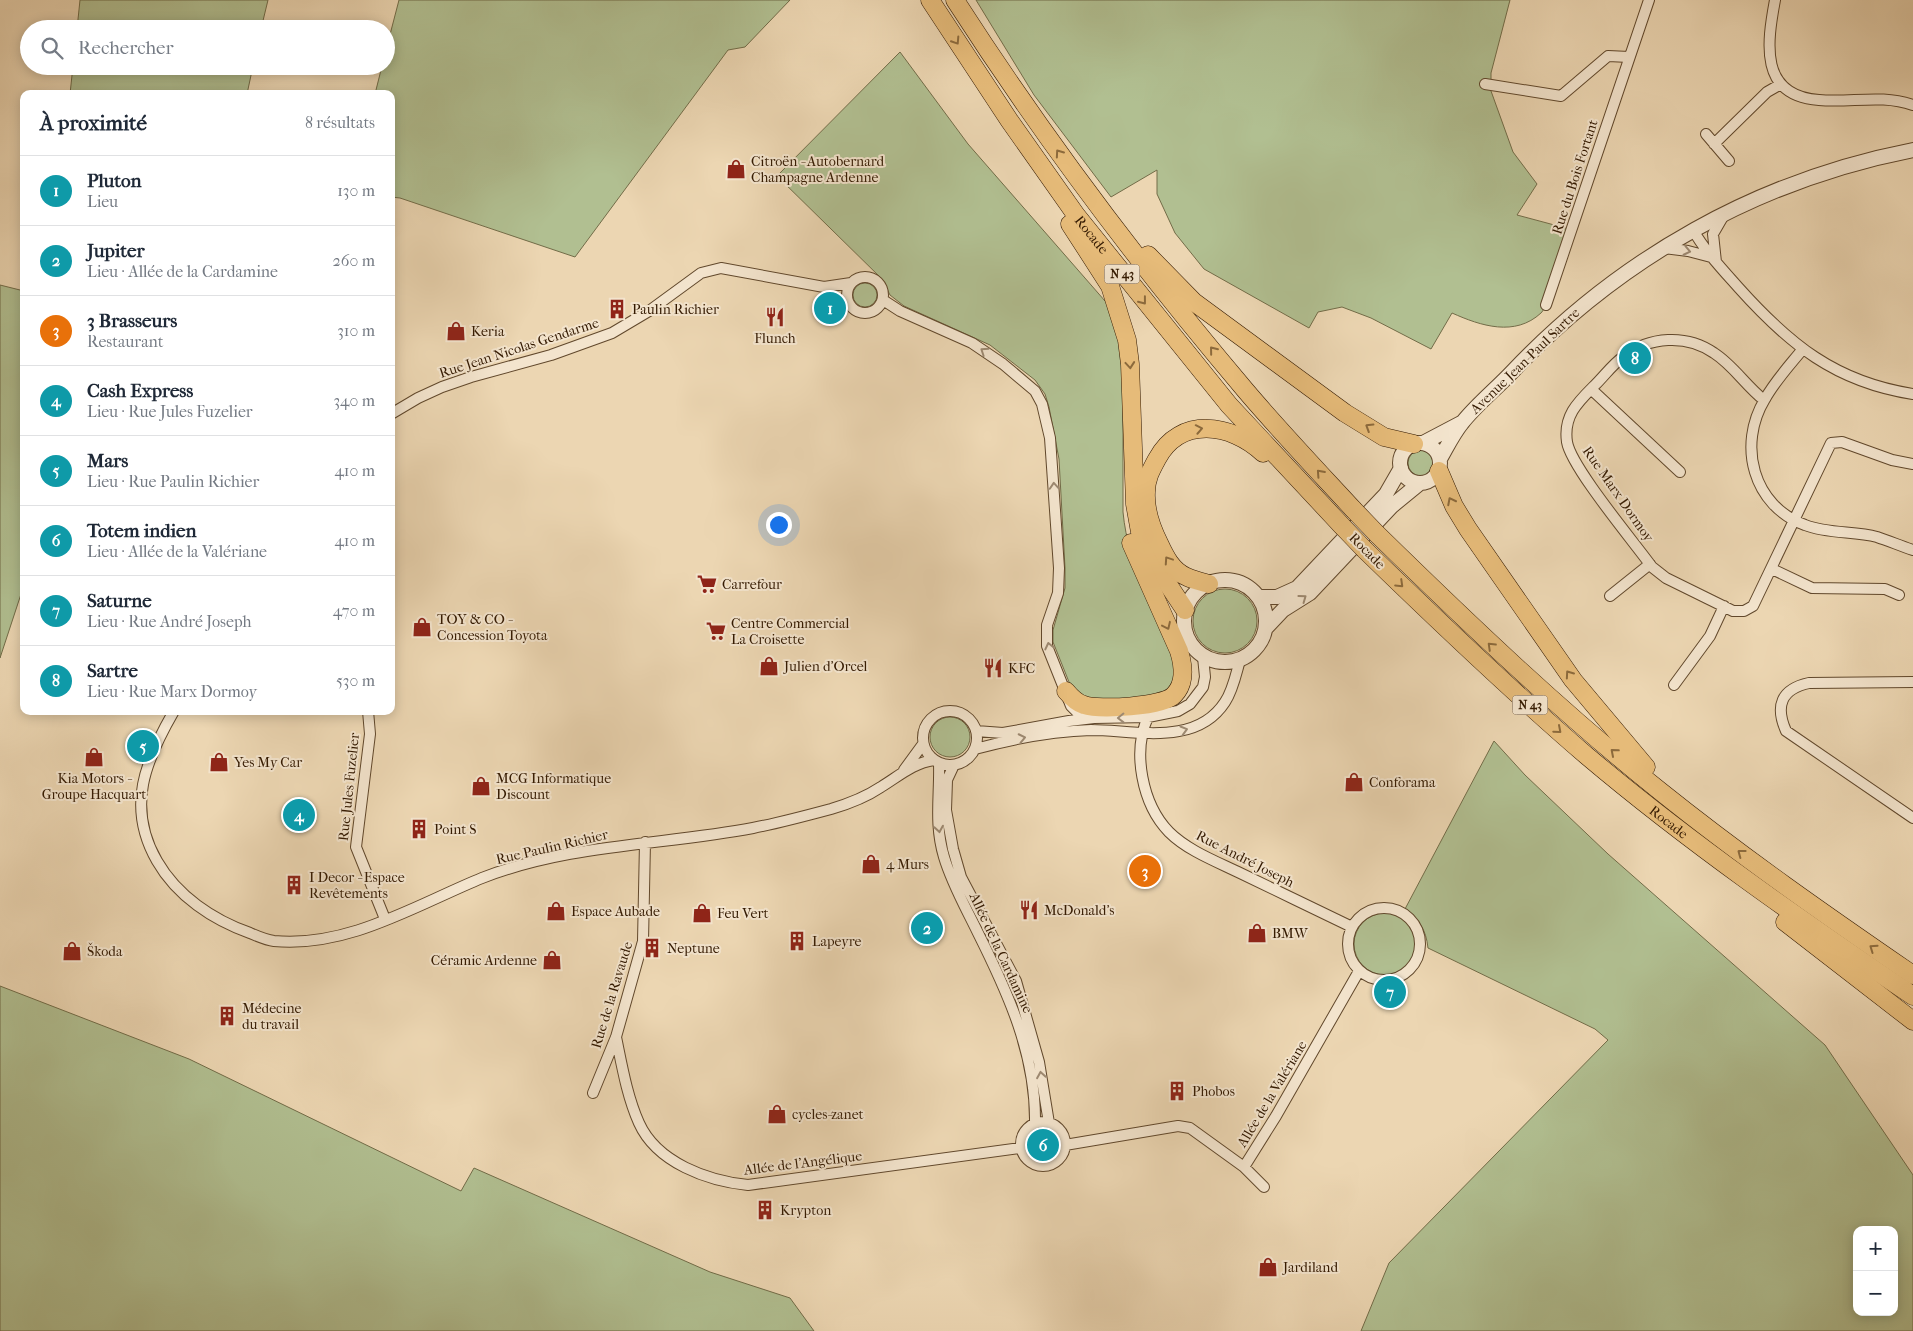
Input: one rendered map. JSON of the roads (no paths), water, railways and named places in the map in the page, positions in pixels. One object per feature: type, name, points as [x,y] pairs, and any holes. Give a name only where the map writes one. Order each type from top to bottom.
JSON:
[{"type":"highway","name":"Rocade","points":[[930,0],[1009,120],[1076,215],[1147,305],[1229,405],[1365,550],[1480,661],[1588,756],[1705,850],[1786,910],[1913,996]]},
{"type":"highway","name":"N 43","points":[[955,0],[997,66],[1078,180],[1158,283],[1247,392],[1377,534],[1496,650],[1692,816],[1804,900],[1913,975]]},
{"type":"highway","points":[[1009,120],[1047,187],[1110,286],[1127,340],[1130,364],[1135,504],[1140,532],[1150,557],[1185,610]]},
{"type":"highway","points":[[1078,180],[1194,302],[1345,412],[1384,437],[1418,443]]},
{"type":"highway","points":[[1209,584],[1186,577],[1174,568],[1165,557],[1151,527],[1146,492],[1149,474],[1162,449],[1171,440],[1182,434],[1202,428],[1216,428],[1235,434],[1260,450],[1342,526]]},
{"type":"highway","points":[[1066,691],[1085,706],[1140,706],[1161,702],[1174,695],[1182,679],[1183,665],[1179,651],[1130,540],[1127,501],[1133,463]]},
{"type":"highway","points":[[1440,465],[1446,490],[1463,521],[1573,680],[1606,721],[1692,816]]},
{"type":"highway","points":[[1705,850],[1733,881],[1913,1022]]},
{"type":"highway","points":[[1824,953],[1913,1030]]},
{"type":"street","name":"Rue du Bois Fortant","points":[[1546,306],[1649,0]]},
{"type":"street","points":[[1775,0],[1769,33],[1768,55],[1774,75],[1781,84],[1800,97],[1818,100],[1897,99],[1913,105]]},
{"type":"street","points":[[1485,84],[1561,96],[1608,56],[1629,57]]},
{"type":"street","points":[[1714,144],[1767,92],[1781,84]]},
{"type":"street","points":[[1706,134],[1729,161]]},
{"type":"street","name":"Avenue Jean-Paul Sartre","points":[[1440,465],[1462,423],[1570,315],[1618,276],[1693,230],[1793,183],[1852,164],[1913,150]]},
{"type":"street","points":[[1714,260],[1713,234],[1724,214]]},
{"type":"street","points":[[1693,230],[1714,260],[1770,321],[1802,350],[1822,364],[1857,380],[1892,391],[1913,394]]},
{"type":"street","points":[[1663,248],[1688,251],[1714,260]]},
{"type":"street","name":"Rue Jean Nicolas Gendarme","points":[[395,412],[418,398],[456,382],[551,355],[606,335],[649,311],[701,273],[721,268],[824,287],[850,283]]},
{"type":"street","points":[[824,287],[846,299],[852,309],[866,314],[876,310],[883,300],[882,288],[873,279],[861,277],[850,283],[846,299]]},
{"type":"street","points":[[883,300],[900,311],[972,343],[1003,364],[1036,391],[1042,404],[1050,438],[1059,568],[1058,593],[1048,625],[1048,646],[1071,706],[1079,714],[1094,718]]},
{"type":"street","name":"Rue Marx Dormoy","points":[[1764,400],[1716,354],[1700,345],[1678,340],[1659,340],[1640,346],[1622,357],[1573,408],[1568,425],[1567,442],[1576,463],[1650,564],[1666,578],[1724,606],[1739,611],[1753,606],[1831,444],[1842,442],[1892,460],[1913,464]]},
{"type":"street","points":[[1802,350],[1764,400],[1754,424],[1750,445],[1752,470],[1761,490],[1774,506],[1795,521],[1806,526],[1876,537],[1913,550]]},
{"type":"street","points":[[1591,390],[1680,472]]},
{"type":"street","name":"Avenue Jean-Paul Sartre","points":[[1418,443],[1462,423]]},
{"type":"street","points":[[1258,597],[1277,597],[1298,588],[1386,494],[1401,468],[1401,456],[1408,447],[1418,443],[1434,448],[1440,465],[1431,480],[1420,483],[1392,506],[1310,593],[1283,610],[1266,628],[1257,647],[1240,660],[1228,663],[1215,662],[1204,656],[1189,641],[1184,621],[1185,610],[1194,594],[1209,584],[1231,581],[1246,586],[1258,597],[1265,612],[1266,628]]},
{"type":"street","points":[[1401,468],[1408,479],[1420,483]]},
{"type":"street","name":"Rue Marx Dormoy","points":[[1610,596],[1650,564]]},
{"type":"street","points":[[1772,568],[1812,588],[1885,589],[1899,595]]},
{"type":"street","points":[[1674,686],[1710,636],[1724,606]]},
{"type":"street","points":[[976,731],[1003,732],[1037,725],[1094,718],[1164,715],[1190,704],[1203,687],[1205,677],[1204,656]]},
{"type":"street","points":[[975,749],[1064,731],[1143,733],[1176,732],[1190,728],[1216,713],[1231,692],[1240,660]]},
{"type":"street","points":[[1913,682],[1809,683],[1795,686],[1783,697],[1780,707],[1780,718],[1786,731],[1913,818]]},
{"type":"street","points":[[954,765],[936,761],[927,753],[923,744],[925,726],[932,717],[943,711],[958,712],[966,716],[976,731],[975,749],[970,756],[954,765],[947,780],[946,810],[957,880]]},
{"type":"street","name":"Rue Paulin Richier","points":[[172,715],[157,739],[147,767],[140,796],[141,821],[150,849],[164,873],[191,902],[229,926],[271,941],[315,941],[361,930],[486,877],[548,859],[645,842],[752,828],[832,809],[868,795],[918,764],[936,761]]},
{"type":"street","name":"Rue Jules Fuzelier","points":[[368,715],[370,734],[356,847],[385,919]]},
{"type":"street","name":"Rue André Joseph","points":[[1148,717],[1143,733],[1143,783],[1155,814],[1170,833],[1199,853],[1352,927]]},
{"type":"street","name":"Rue Paulin Richier","points":[[902,773],[923,744]]},
{"type":"street","points":[[936,761],[936,813],[943,856],[957,880]]},
{"type":"street","name":"Rue de la Ravaude","points":[[593,1093],[616,1037],[643,941],[645,842]]},
{"type":"street","name":"Allée de la Cardamine","points":[[957,880],[1016,981],[1039,1062],[1049,1123]]},
{"type":"street","name":"Allée de la Cardamine","points":[[957,880],[1015,1010],[1030,1070],[1035,1104],[1034,1123]]},
{"type":"street","points":[[1386,908],[1403,913],[1412,921],[1418,932],[1420,943],[1418,955],[1413,966],[1404,974],[1393,979],[1381,980],[1359,971],[1352,962],[1348,950],[1348,938],[1352,927],[1359,918],[1369,911],[1386,908]]},
{"type":"street","name":"Allée de la Valériane","points":[[1065,1145],[1178,1126],[1190,1128],[1244,1167],[1276,1116],[1359,971]]},
{"type":"street","name":"Allée de l'Angélique","points":[[616,1037],[623,1073],[637,1115],[650,1139],[665,1155],[703,1175],[725,1183],[748,1185],[1020,1148]]},
{"type":"street","points":[[1034,1123],[1049,1123],[1061,1131],[1065,1145],[1060,1159],[1048,1166],[1033,1164],[1023,1155],[1020,1148],[1022,1136],[1034,1123]]},
{"type":"street","points":[[1244,1167],[1264,1186]]},
{"type":"place","name":"Citroën - Autobernard Champagne Ardenne","points":[[736,169]]},
{"type":"place","name":"Pluton","points":[[830,308]]},
{"type":"place","name":"Paulin Richier","points":[[617,309]]},
{"type":"place","name":"Flunch","points":[[775,317]]},
{"type":"place","name":"Keria","points":[[456,331]]},
{"type":"place","name":"Sartre","points":[[1635,358]]},
{"type":"place","name":"Carrefour","points":[[707,584]]},
{"type":"place","name":"TOY & CO - Concession Toyota","points":[[422,627]]},
{"type":"place","name":"Centre Commercial La Croisette","points":[[716,631]]},
{"type":"place","name":"Julien d'Orcel","points":[[769,666]]},
{"type":"place","name":"KFC","points":[[993,668]]},
{"type":"place","name":"Mars","points":[[143,746]]},
{"type":"place","name":"Kia Motors - Groupe Hacquart","points":[[94,757]]},
{"type":"place","name":"Yes My Car","points":[[219,762]]},
{"type":"place","name":"Conforama","points":[[1354,782]]},
{"type":"place","name":"MCG Informatique Discount","points":[[481,786]]},
{"type":"place","name":"Cash Express","points":[[299,815]]},
{"type":"place","name":"Point S","points":[[419,829]]},
{"type":"place","name":"4 Murs","points":[[871,864]]},
{"type":"place","name":"3 Brasseurs","points":[[1145,871]]},
{"type":"place","name":"I Decor - Espace Revêtements","points":[[294,885]]},
{"type":"place","name":"McDonald's","points":[[1029,910]]},
{"type":"place","name":"Espace Aubade","points":[[556,911]]},
{"type":"place","name":"Feu Vert","points":[[702,913]]},
{"type":"place","name":"Jupiter","points":[[927,928]]},
{"type":"place","name":"BMW","points":[[1257,933]]},
{"type":"place","name":"Lapeyre","points":[[797,941]]},
{"type":"place","name":"Neptune","points":[[652,948]]},
{"type":"place","name":"Škoda","points":[[72,951]]},
{"type":"place","name":"Céramic Ardenne","points":[[552,960]]},
{"type":"place","name":"Saturne","points":[[1390,992]]},
{"type":"place","name":"Médecine du travail","points":[[227,1016]]},
{"type":"place","name":"Phobos","points":[[1177,1091]]},
{"type":"place","name":"cycles-zanet","points":[[777,1114]]},
{"type":"place","name":"Totem indien","points":[[1043,1145]]},
{"type":"place","name":"Krypton","points":[[765,1210]]},
{"type":"place","name":"Jardiland","points":[[1268,1267]]}]
